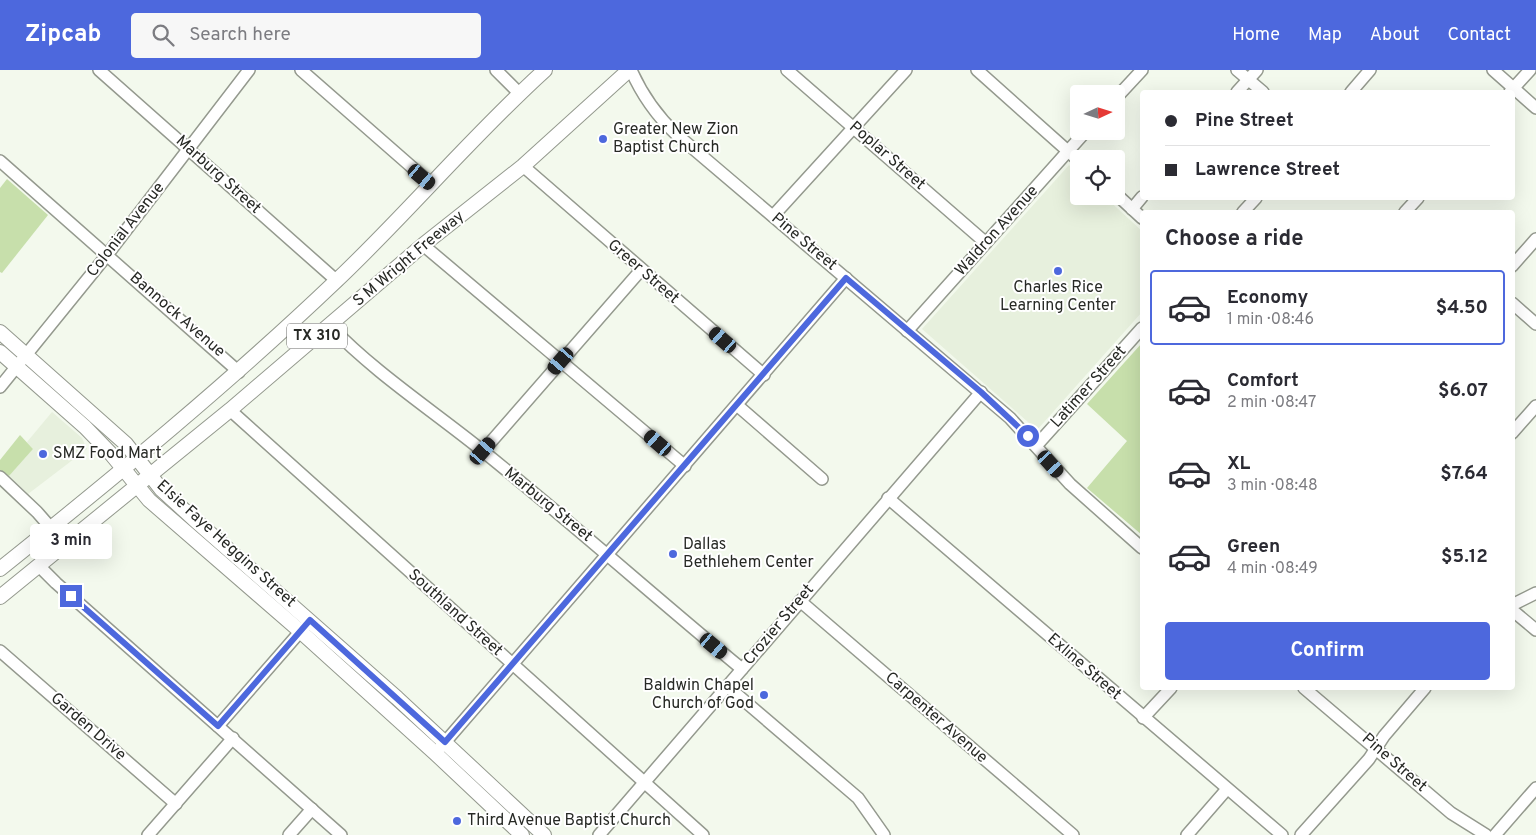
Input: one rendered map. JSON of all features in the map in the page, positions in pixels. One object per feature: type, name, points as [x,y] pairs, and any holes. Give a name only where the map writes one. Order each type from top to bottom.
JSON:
[{"type":"main road","name":"S M Wright Freeway","points":[[0,569],[239,372],[337,280],[519,93],[545,70]]},
{"type":"main road","name":"S M Wright Freeway","points":[[0,597],[40,567],[151,476],[423,245],[523,166],[630,70]]},
{"type":"main road","name":"Elsie Faye Heggins Street","points":[[0,332],[126,444],[161,489],[310,620],[445,742],[544,835]]},
{"type":"main road","name":"Elsie Faye Heggins Street","points":[[0,352],[84,427],[123,468],[149,500],[300,631],[435,753],[522,835]]},
{"type":"street","name":"Marburg Street","points":[[99,70],[337,280]]},
{"type":"street","name":"Colonial Avenue","points":[[0,387],[107,255],[250,70]]},
{"type":"street","points":[[301,70],[430,183]]},
{"type":"street","points":[[496,70],[519,93]]},
{"type":"street","name":"Pine Street","points":[[630,70],[644,96],[659,117],[907,331],[981,392],[1019,427],[1070,484],[1140,546]]},
{"type":"street","name":"Poplar Street","points":[[787,70],[986,244]]},
{"type":"street","points":[[773,216],[906,70]]},
{"type":"street","points":[[977,70],[1068,152]]},
{"type":"street","points":[[1125,88],[1142,70]]},
{"type":"street","points":[[1237,70],[1260,90]]},
{"type":"street","points":[[1239,90],[1257,70]]},
{"type":"street","points":[[1352,90],[1370,70]]},
{"type":"street","points":[[1493,70],[1512,90],[1530,70]]},
{"type":"street","points":[[1515,92],[1536,108]]},
{"type":"street","name":"Waldron Avenue","points":[[907,331],[1078,140]]},
{"type":"street","name":"Bannock Avenue","points":[[0,161],[239,372]]},
{"type":"street","name":"Greer Street","points":[[523,166],[764,375]]},
{"type":"street","points":[[1132,209],[1140,199]]},
{"type":"street","points":[[1245,210],[1254,200]]},
{"type":"street","points":[[1407,210],[1416,200]]},
{"type":"street","points":[[1125,202],[1140,216]]},
{"type":"street","points":[[1515,263],[1536,239]]},
{"type":"street","points":[[423,245],[685,466]]},
{"type":"street","points":[[483,451],[641,270]]},
{"type":"street","points":[[435,753],[607,553],[738,406],[846,278]]},
{"type":"street","points":[[1515,306],[1536,324]]},
{"type":"street","name":"Marburg Street","points":[[330,325],[355,351],[483,451],[607,553],[630,576],[742,669]]},
{"type":"street","name":"Latimer Street","points":[[1036,446],[1140,330]]},
{"type":"street","name":"Crozier Street","points":[[598,835],[981,392]]},
{"type":"street","points":[[738,406],[822,479]]},
{"type":"street","points":[[1515,430],[1536,406]]},
{"type":"street","name":"Southland Street","points":[[230,410],[512,665],[704,835]]},
{"type":"street","points":[[0,477],[51,528]]},
{"type":"street","name":"Exline Street","points":[[888,498],[1282,835]]},
{"type":"street","points":[[40,567],[341,835]]},
{"type":"street","points":[[1515,603],[1536,592]]},
{"type":"street","name":"Carpenter Avenue","points":[[800,600],[1072,835]]},
{"type":"street","points":[[1515,612],[1536,630]]},
{"type":"street","points":[[218,726],[310,620]]},
{"type":"street","name":"Garden Drive","points":[[0,651],[176,804]]},
{"type":"street","points":[[727,686],[858,798],[884,835]]},
{"type":"street","points":[[1143,718],[1169,690]]},
{"type":"street","name":"Pine Street","points":[[1306,690],[1377,748],[1451,813],[1486,835]]},
{"type":"street","points":[[1301,835],[1377,748],[1423,690]]},
{"type":"street","points":[[148,835],[233,738]]},
{"type":"street","points":[[1495,835],[1536,788]]},
{"type":"street","points":[[1187,835],[1227,789]]},
{"type":"street","points":[[289,835],[312,809]]},
{"type":"shaded area","name":"Charles Rice Learning Center","points":[[1069,165],[1070,205],[1114,205],[1140,229],[1140,314],[1037,430],[922,329]]},
{"type":"shaded area","points":[[52,412],[82,438],[87,449],[28,494],[9,476],[33,449],[27,442]]},
{"type":"green space","points":[[7,179],[48,215],[2,273],[0,272],[0,188]]},
{"type":"green space","points":[[1140,345],[1140,533],[1087,488],[1127,441],[1087,404]]},
{"type":"green space","points":[[20,435],[33,449],[9,476],[0,470],[0,460]]},
{"type":"place","name":"Greater New Zion Baptist Church","points":[[603,139]]},
{"type":"place","name":"Charles Rice Learning Center","points":[[1058,271]]},
{"type":"place","name":"SMZ Food Mart","points":[[43,454]]},
{"type":"place","name":"Dallas Bethlehem Center","points":[[673,554]]},
{"type":"place","name":"Baldwin Chapel Church of God","points":[[764,695]]},
{"type":"place","name":"Third Avenue Baptist Church","points":[[457,821]]},
{"type":"route","points":[[71,596],[218,726],[310,620],[445,742],[607,553],[738,406],[846,278],[981,392],[1028,436]]}]
